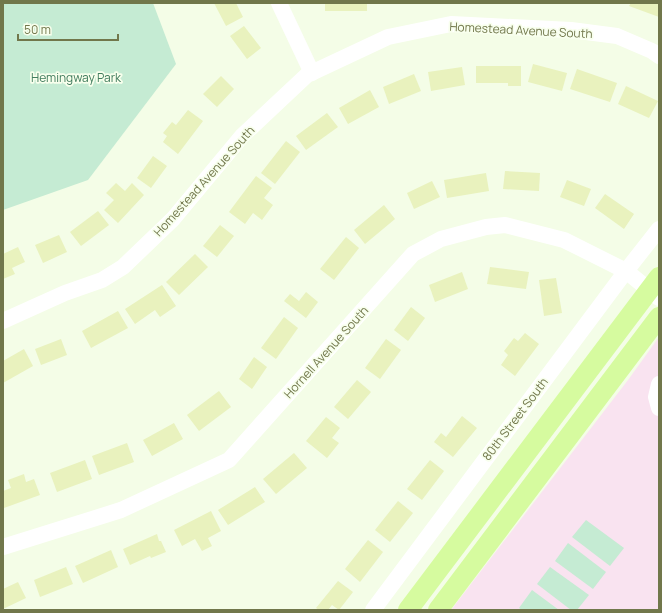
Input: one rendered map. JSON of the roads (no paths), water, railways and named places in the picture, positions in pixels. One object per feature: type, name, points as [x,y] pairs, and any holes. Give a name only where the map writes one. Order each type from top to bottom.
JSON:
[{"type":"main road","points":[[408,610],[656,288]]},
{"type":"main road","points":[[438,610],[659,317]]},
{"type":"street","points":[[279,3],[312,73]]},
{"type":"street","name":"Homestead Avenue South","points":[[3,321],[65,293],[102,280],[123,267],[173,219],[242,136],[307,75],[388,37],[451,24],[571,30],[617,36],[652,51],[659,56]]},
{"type":"street","name":"Hornell Avenue South","points":[[3,547],[122,510],[229,460],[413,254],[441,239],[486,227],[505,224],[564,240],[656,288]]},
{"type":"street","name":"80th Street South","points":[[373,610],[659,229]]},
{"type":"street","points":[[659,384],[656,397],[659,408]]},
{"type":"park label","name":"Hemingway Park","points":[[76,77]]}]
